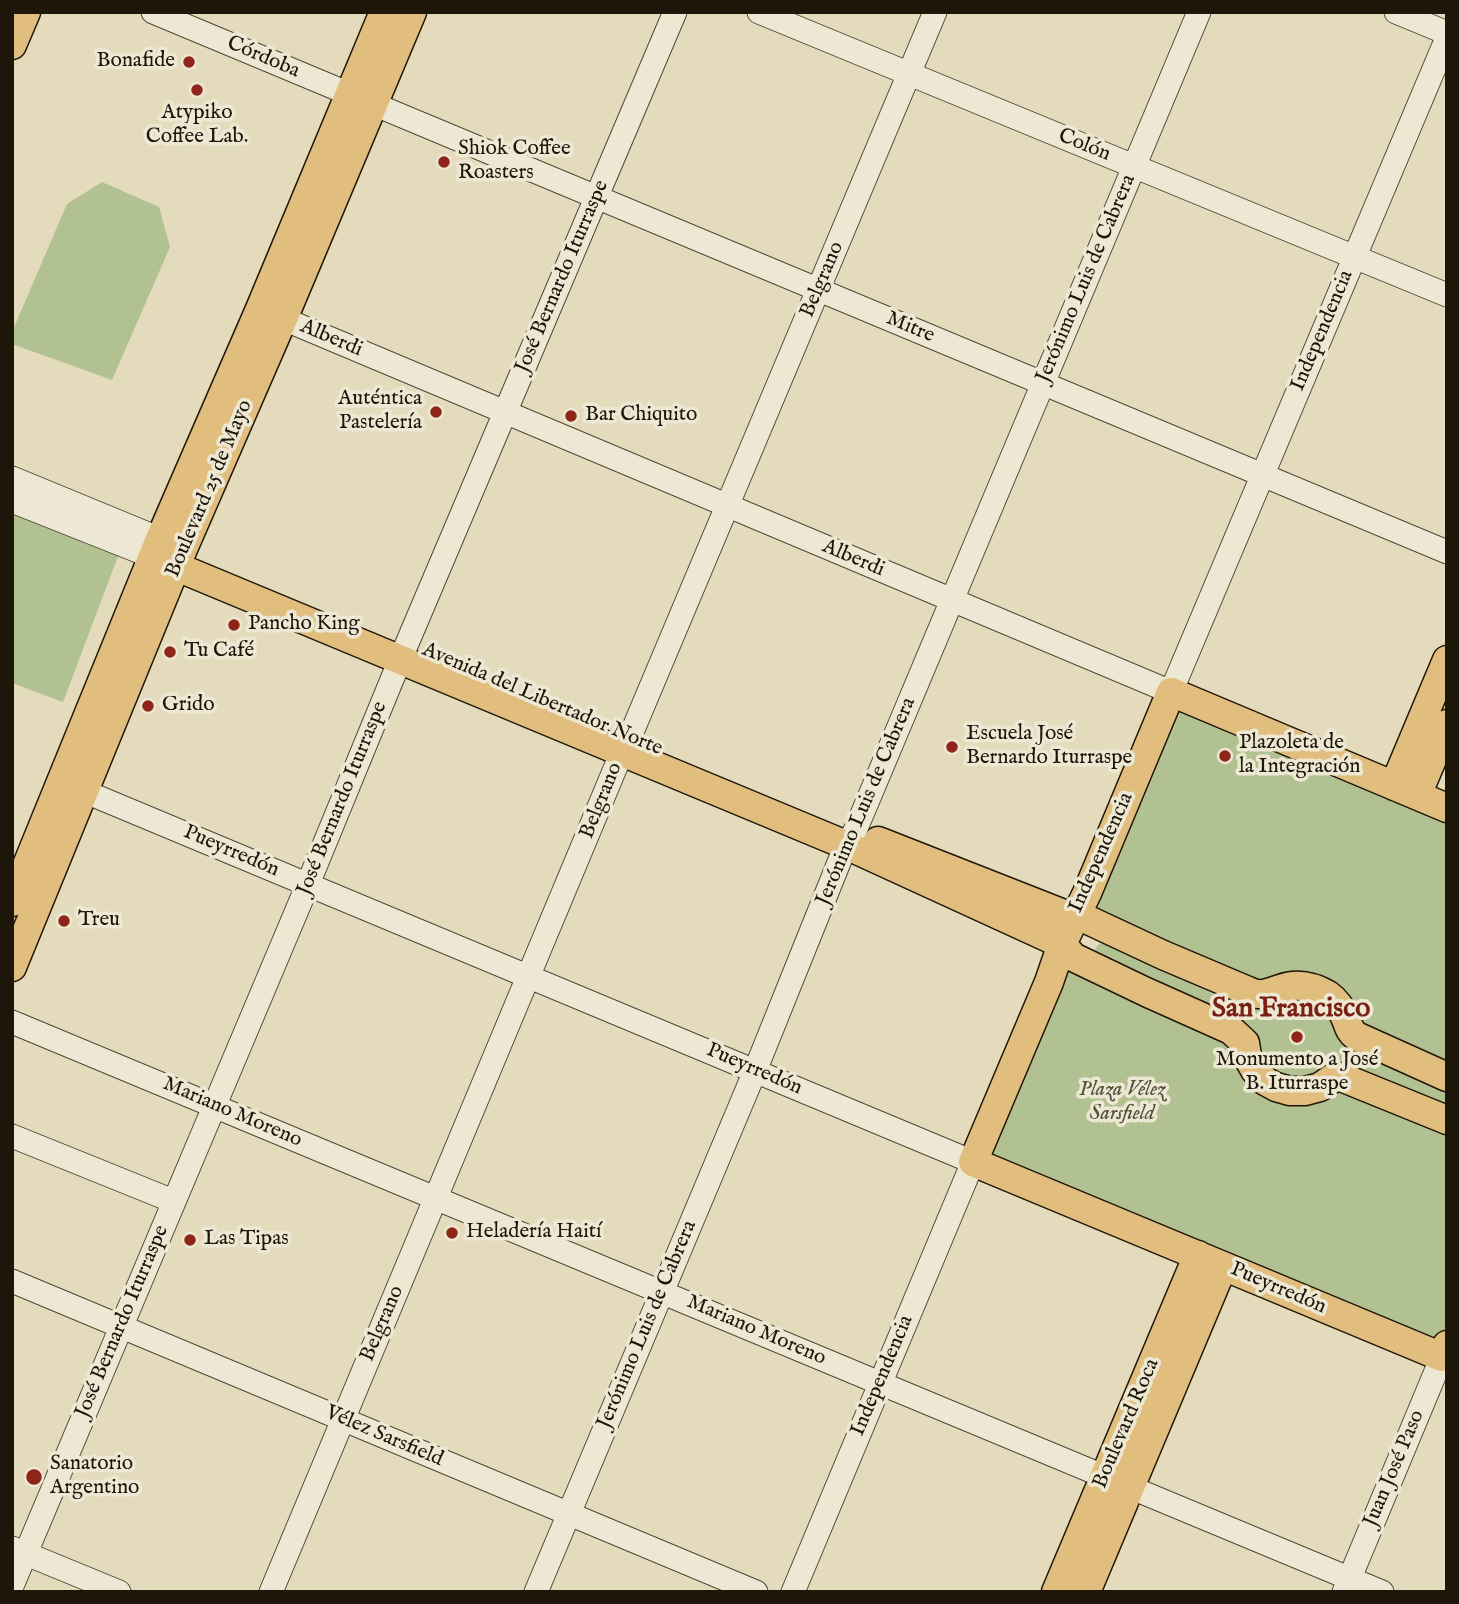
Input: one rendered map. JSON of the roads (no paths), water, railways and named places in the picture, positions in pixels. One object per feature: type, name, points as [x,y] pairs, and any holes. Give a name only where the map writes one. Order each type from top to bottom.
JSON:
[{"type":"main road","points":[[12,45],[26,12]]},
{"type":"main road","name":"Boulevard 25 de Mayo","points":[[362,99],[384,12]]},
{"type":"main road","name":"Boulevard 25 de Mayo","points":[[12,967],[73,787],[168,553],[362,99],[412,12]]},
{"type":"main road","name":"Avenida del Libertador Norte","points":[[168,553],[850,838],[1074,918],[1086,919],[1259,995],[1287,986],[1313,988],[1329,996],[1339,1006],[1350,1031],[1356,1035],[1447,1077]]},
{"type":"main road","points":[[1405,791],[1447,660]]},
{"type":"main road","name":"Alberdi","points":[[1171,692],[1447,808]]},
{"type":"main road","name":"Independencia","points":[[973,1162],[1049,982],[1062,944],[1087,893],[1171,692]]},
{"type":"main road","points":[[1405,791],[1447,724]]},
{"type":"main road","name":"Boulevard 25 de Mayo","points":[[12,902],[73,787]]},
{"type":"main road","name":"Avenida del Libertador Norte","points":[[850,838],[1062,944],[1073,957],[1231,1030],[1245,1043],[1247,1056],[1255,1070],[1265,1081],[1276,1087],[1305,1091],[1341,1077],[1447,1120]]},
{"type":"main road","name":"Pueyrredón","points":[[973,1162],[1210,1261],[1445,1354]]},
{"type":"main road","name":"Boulevard Roca","points":[[1056,1592],[1117,1481],[1210,1261]]},
{"type":"main road","name":"Boulevard Roca","points":[[1086,1592],[1117,1481]]},
{"type":"street","name":"Córdoba","points":[[153,12],[362,99]]},
{"type":"street","name":"José Bernardo Iturraspe","points":[[12,1586],[19,1550],[121,1327],[675,12]]},
{"type":"street","name":"Colón","points":[[759,12],[1447,295]]},
{"type":"street","name":"Belgrano","points":[[271,1592],[935,12]]},
{"type":"street","name":"Jerónimo Luis de Cabrera","points":[[536,1592],[850,838],[1199,12]]},
{"type":"street","points":[[1396,12],[1447,36]]},
{"type":"street","name":"Independencia","points":[[1171,692],[1447,36]]},
{"type":"street","name":"Mitre","points":[[362,99],[1447,552]]},
{"type":"street","name":"Alberdi","points":[[272,314],[1171,692]]},
{"type":"street","name":"Avenida del Libertador Norte","points":[[12,478],[168,553]]},
{"type":"street","name":"Avenida del Libertador Norte","points":[[12,500],[168,553]]},
{"type":"street","name":"Pueyrredón","points":[[73,787],[973,1162]]},
{"type":"street","name":"Mariano Moreno","points":[[12,1022],[1117,1481],[1347,1585],[1382,1592]]},
{"type":"street","points":[[12,1136],[173,1201]]},
{"type":"street","name":"Independencia","points":[[793,1592],[973,1162]]},
{"type":"street","name":"Vélez Sarsfield","points":[[12,1281],[756,1592]]},
{"type":"street","name":"Juan José Paso","points":[[1347,1585],[1445,1354]]},
{"type":"street","points":[[19,1550],[119,1592]]},
{"type":"place","name":"Bonafide","points":[[189,62]]},
{"type":"place","name":"Atypiko Coffee Lab.","points":[[197,90]]},
{"type":"place","name":"Shiok Coffee Roasters","points":[[444,162]]},
{"type":"place","name":"Auténtica Pastelería","points":[[436,412]]},
{"type":"place","name":"Bar Chiquito","points":[[571,416]]},
{"type":"place","name":"Pancho King","points":[[234,625]]},
{"type":"place","name":"Tu Café","points":[[170,652]]},
{"type":"place","name":"Grido","points":[[148,706]]},
{"type":"place","name":"Escuela José Bernardo Iturraspe","points":[[952,747]]},
{"type":"place","name":"Plazoleta de la Integración","points":[[1225,756]]},
{"type":"place","name":"Treu","points":[[64,921]]},
{"type":"place","name":"Monumento a José B. Iturraspe","points":[[1297,1037]]},
{"type":"place","name":"Heladería Haití","points":[[452,1233]]},
{"type":"place","name":"Las Tipas","points":[[190,1240]]},
{"type":"place","name":"Sanatorio Argentino","points":[[34,1477]]},
{"type":"district","name":"San Francisco","points":[[1291,1010]]},
{"type":"park label","name":"Plaza Vélez Sarsfield","points":[[1122,1103]]}]
